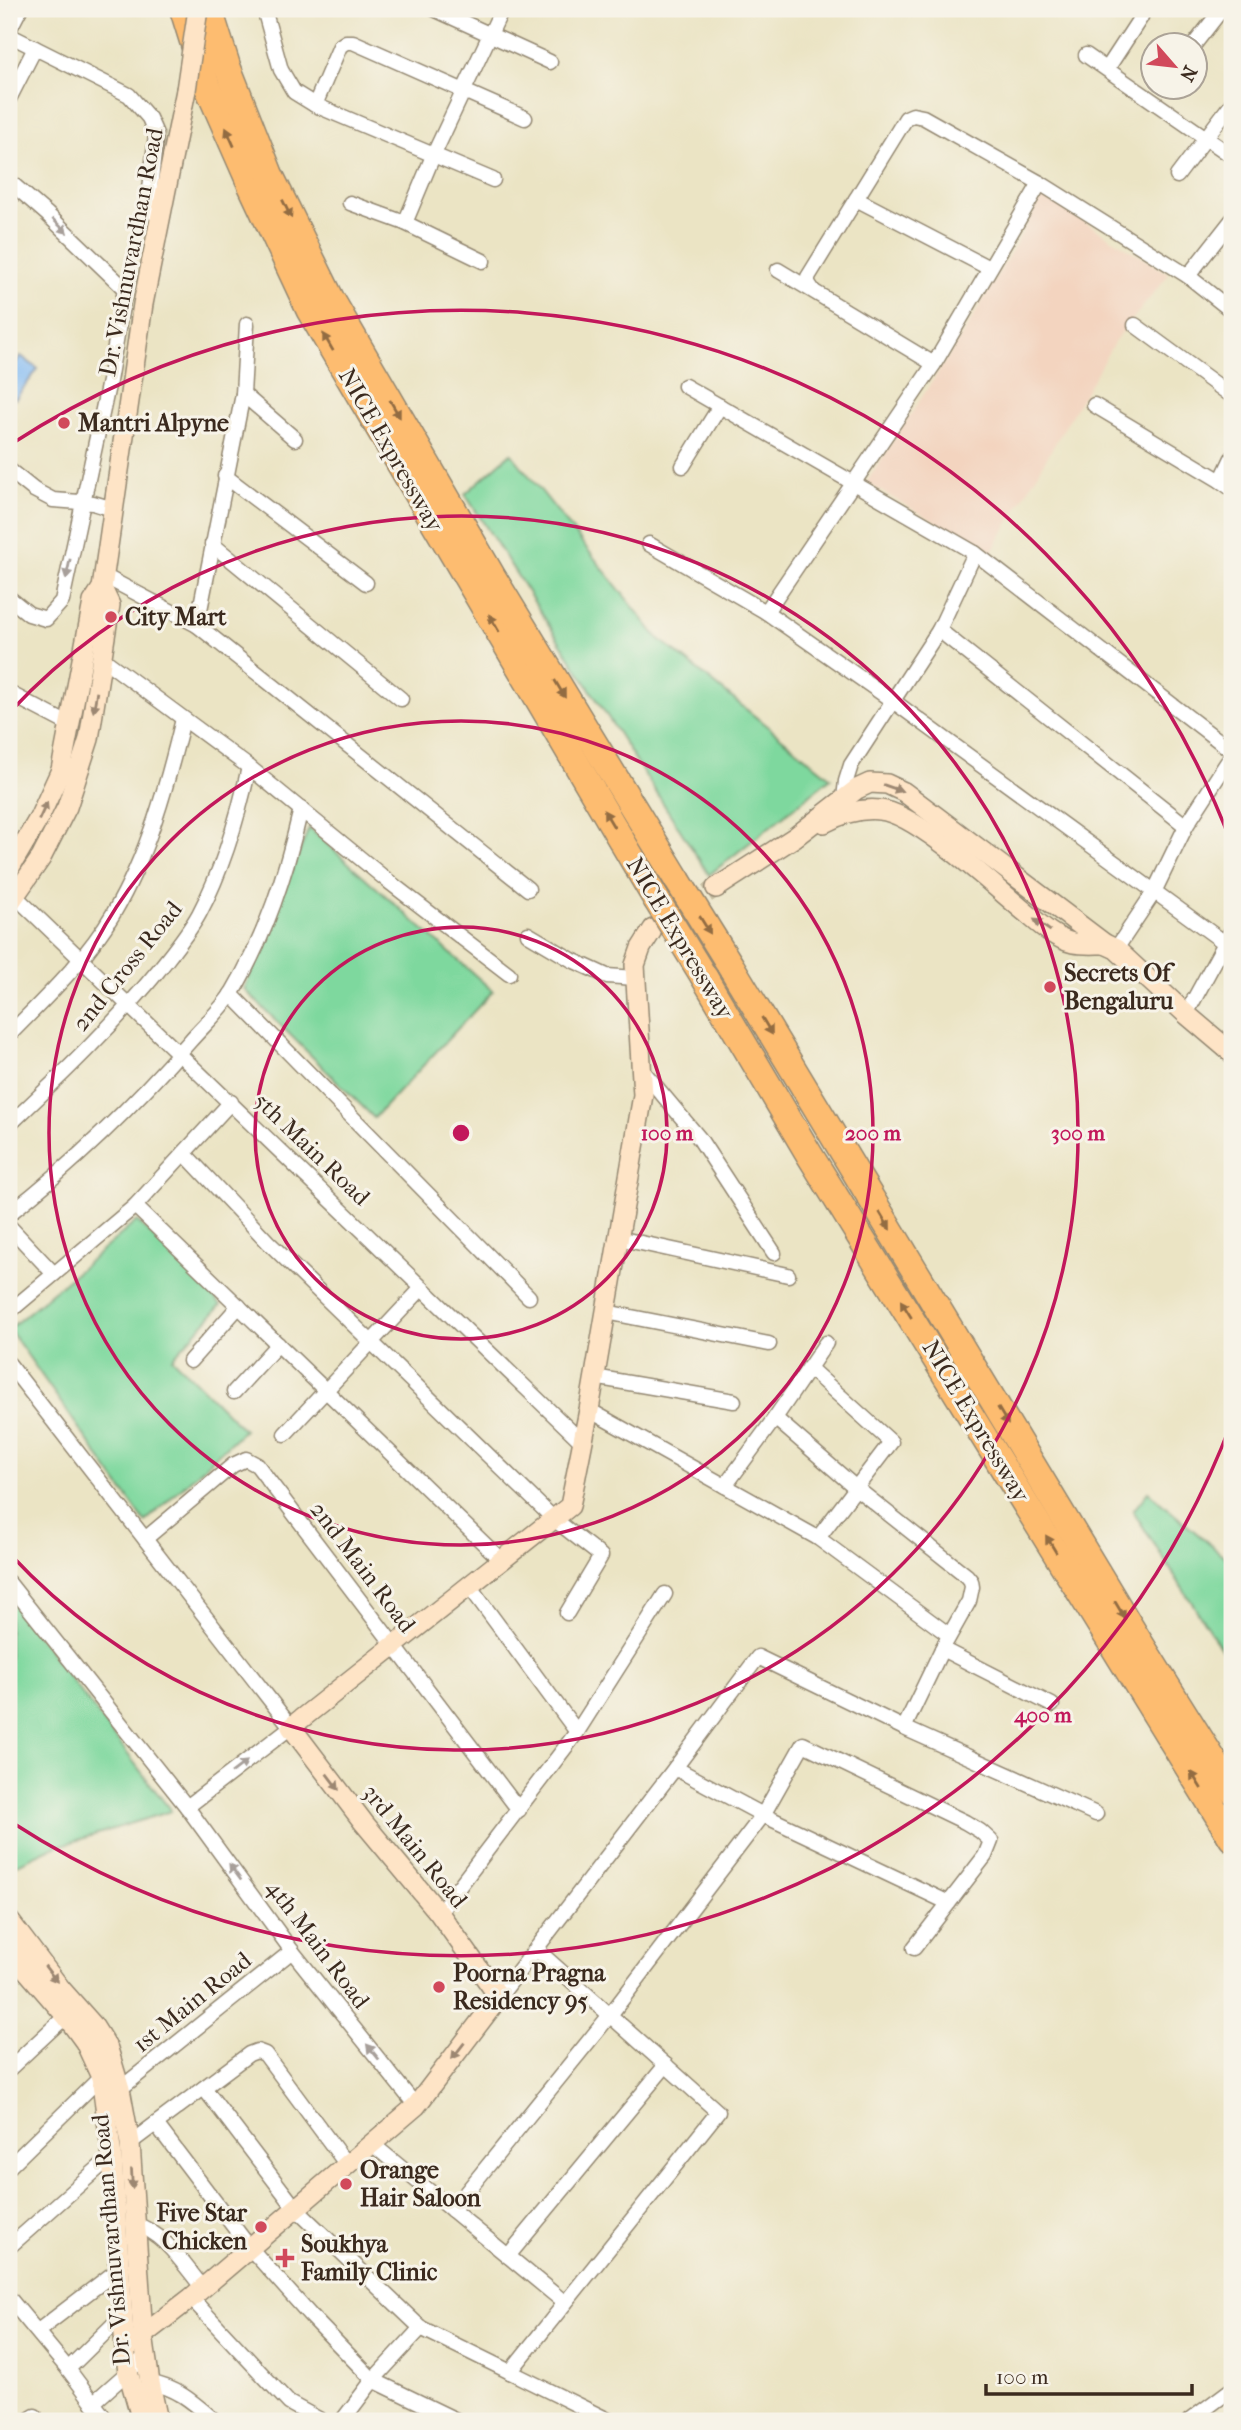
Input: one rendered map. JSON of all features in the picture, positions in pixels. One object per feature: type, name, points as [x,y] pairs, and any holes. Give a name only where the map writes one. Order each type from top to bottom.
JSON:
[{"type":"highway","name":"NICE Expressway","points":[[183,9],[206,83],[310,311],[809,1154],[1232,1838]]},
{"type":"highway","name":"NICE Expressway","points":[[209,9],[227,66],[271,175],[331,299],[492,576],[1232,1790]]},
{"type":"street","points":[[20,9],[9,33],[129,95],[149,118],[156,134],[148,208],[161,219]]},
{"type":"street","name":"Dr. Vishnuvardhan Road","points":[[9,870],[39,818],[61,770],[93,602],[103,582],[143,304],[186,90],[198,9]]},
{"type":"street","points":[[264,9],[281,70],[294,92],[315,105],[493,180]]},
{"type":"street","points":[[434,9],[550,62]]},
{"type":"street","points":[[405,223],[433,156],[502,9]]},
{"type":"street","points":[[1204,32],[1222,9]]},
{"type":"street","points":[[1107,69],[1141,17]]},
{"type":"street","points":[[315,105],[340,46],[353,42],[525,118]]},
{"type":"street","points":[[9,99],[35,48]]},
{"type":"street","points":[[1086,55],[1107,69],[1140,85]]},
{"type":"street","points":[[1166,102],[1232,156]]},
{"type":"street","points":[[1177,176],[1232,103]]},
{"type":"street","points":[[812,289],[808,277],[906,118],[913,115],[923,117],[1040,183],[1188,276],[1232,311]]},
{"type":"street","points":[[9,181],[125,289],[111,371],[62,601],[46,619],[29,614],[9,598]]},
{"type":"street","points":[[766,612],[934,364],[1040,183]]},
{"type":"street","points":[[856,199],[989,268]]},
{"type":"street","points":[[350,203],[405,223],[483,261]]},
{"type":"street","points":[[1188,276],[1232,220]]},
{"type":"street","points":[[778,270],[934,364]]},
{"type":"street","points":[[197,625],[243,394],[247,324]]},
{"type":"street","points":[[1135,325],[1232,396]]},
{"type":"street","points":[[111,371],[133,372]]},
{"type":"street","points":[[685,386],[975,553],[1232,753],[1186,825],[1154,892],[1111,946]]},
{"type":"street","points":[[243,394],[295,439]]},
{"type":"street","points":[[1094,405],[1227,485],[1232,458]]},
{"type":"street","points":[[683,466],[720,406]]},
{"type":"street","points":[[9,470],[34,490],[53,500],[83,502],[113,509]]},
{"type":"street","points":[[225,476],[366,583]]},
{"type":"street","points":[[212,544],[401,699]]},
{"type":"street","points":[[649,544],[766,612],[893,701],[1154,892],[1229,937],[1186,1014]]},
{"type":"street","points":[[844,798],[851,765],[939,630],[975,553]]},
{"type":"street","points":[[103,582],[197,625],[528,889]]},
{"type":"street","name":"Dr. Vishnuvardhan Road","points":[[11,897],[41,858],[67,807],[89,739],[110,605],[103,582]]},
{"type":"street","points":[[939,630],[1186,825]]},
{"type":"street","points":[[103,659],[301,809],[388,881],[509,974]]},
{"type":"street","points":[[9,693],[70,725]]},
{"type":"street","points":[[9,1035],[80,960],[112,915],[133,874],[171,770],[183,719]]},
{"type":"street","name":"2nd Cross Road","points":[[9,1125],[90,1048],[129,1006],[198,916],[217,876],[239,811],[248,768]]},
{"type":"street","points":[[795,838],[844,798],[870,783],[887,784],[904,792],[1111,946],[1232,1054]]},
{"type":"street","points":[[9,1214],[49,1183],[140,1097],[231,995],[266,925],[289,860],[301,809]]},
{"type":"street","points":[[716,888],[795,838],[841,814],[881,810],[898,815],[948,848],[1042,926],[1072,943],[1111,946]]},
{"type":"street","name":"5th Main Road","points":[[11,897],[230,1102],[582,1442]]},
{"type":"street","points":[[187,1807],[395,1647],[570,1506],[643,1095],[635,965],[641,948],[653,929]]},
{"type":"street","points":[[528,934],[572,960],[607,976],[635,978]]},
{"type":"street","points":[[231,995],[529,1297]]},
{"type":"street","points":[[642,1070],[699,1138],[774,1253]]},
{"type":"street","points":[[9,1312],[135,1206],[230,1102]]},
{"type":"street","points":[[184,1153],[268,1242],[554,1519],[601,1556],[567,1613]]},
{"type":"street","points":[[135,1206],[502,1561]]},
{"type":"street","points":[[9,1226],[54,1274]]},
{"type":"street","points":[[618,1238],[788,1275]]},
{"type":"street","points":[[285,1434],[422,1288]]},
{"type":"street","points":[[190,1361],[239,1306]]},
{"type":"street","points":[[606,1312],[769,1344]]},
{"type":"street","points":[[725,1486],[826,1343]]},
{"type":"street","points":[[234,1392],[278,1344]]},
{"type":"street","points":[[9,1364],[292,1727]]},
{"type":"street","points":[[809,1368],[891,1442],[818,1538]]},
{"type":"street","points":[[594,1377],[734,1401]]},
{"type":"street","points":[[589,1410],[818,1538],[950,1635]]},
{"type":"street","points":[[775,1418],[971,1581],[969,1601],[942,1649],[904,1728]]},
{"type":"street","name":"2nd Main Road","points":[[145,1539],[233,1465],[246,1460],[257,1465],[519,1810]]},
{"type":"street","name":"4th Main Road","points":[[9,1583],[187,1807],[292,1951],[416,2106]]},
{"type":"street","points":[[470,1587],[577,1732]]},
{"type":"street","points":[[439,1913],[577,1732],[665,1594]]},
{"type":"street","points":[[942,1649],[1052,1705]]},
{"type":"street","points":[[125,2349],[197,2293],[416,2106],[758,1657],[904,1728],[1096,1814]]},
{"type":"street","name":"3rd Main Road","points":[[292,1727],[364,1822],[439,1913],[499,1997]]},
{"type":"street","points":[[452,2210],[610,2015],[762,1815],[803,1744],[965,1822],[991,1841],[985,1856],[914,1948]]},
{"type":"street","points":[[676,1768],[762,1815],[949,1903]]},
{"type":"street","name":"Dr. Vishnuvardhan Road","points":[[9,1920],[61,1989],[93,2025],[108,2049],[120,2089],[119,2269],[122,2316],[128,2372],[142,2421]]},
{"type":"street","points":[[510,2372],[718,2112],[536,1949]]},
{"type":"street","name":"Dr. Vishnuvardhan Road","points":[[9,1950],[66,2016],[85,2042],[102,2077],[121,2151],[134,2224],[143,2335],[158,2421]]},
{"type":"street","name":"1st Main Road","points":[[120,2089],[292,1951]]},
{"type":"street","points":[[9,2069],[66,2016]]},
{"type":"street","points":[[9,2247],[121,2151],[249,2054],[257,2051],[265,2054],[347,2165]]},
{"type":"street","points":[[508,2256],[666,2065]]},
{"type":"street","points":[[9,2167],[102,2077]]},
{"type":"street","points":[[204,2088],[296,2210],[421,2328],[610,2421]]},
{"type":"street","points":[[156,2124],[250,2248],[373,2380],[458,2421]]},
{"type":"street","points":[[371,2143],[565,2303]]},
{"type":"street","points":[[134,2224],[147,2228],[161,2238],[197,2293],[289,2403],[322,2421]]},
{"type":"street","points":[[38,2332],[119,2269]]},
{"type":"street","points":[[9,2298],[107,2421]]},
{"type":"street","points":[[68,2369],[122,2316]]},
{"type":"street","points":[[342,2421],[373,2380],[421,2328]]},
{"type":"street","points":[[93,2403],[146,2356]]},
{"type":"street","points":[[150,2383],[166,2386],[187,2397],[215,2421]]},
{"type":"street","points":[[1189,2421],[1232,2389]]},
{"type":"shaded area","points":[[1043,196],[1169,274],[1115,341],[991,553],[866,483],[968,326]]},
{"type":"green space","points":[[511,453],[657,637],[831,778],[709,875],[465,494]]},
{"type":"green space","points":[[309,828],[493,991],[374,1118],[244,989]]},
{"type":"green space","points":[[137,1221],[221,1305],[172,1358],[244,1430],[145,1522],[9,1329]]},
{"type":"green space","points":[[1148,1492],[1232,1563],[1232,1665],[1133,1511]]},
{"type":"green space","points":[[9,1598],[171,1811],[49,1849],[9,1868]]},
{"type":"water","points":[[21,356],[38,369],[15,399],[9,394],[9,371]]},
{"type":"tunnel","points":[[658,925],[716,888]]},
{"type":"place","name":"Mantri Alpyne","points":[[64,423]]},
{"type":"place","name":"City Mart","points":[[111,617]]},
{"type":"place","name":"Secrets Of Bengaluru","points":[[1050,987]]},
{"type":"place","name":"Poorna Pragna Residency 95","points":[[439,1987]]},
{"type":"place","name":"Orange Hair Saloon","points":[[346,2184]]},
{"type":"place","name":"Five Star Chicken","points":[[261,2227]]},
{"type":"place","name":"Soukhya Family Clinic","points":[[285,2258]]}]
